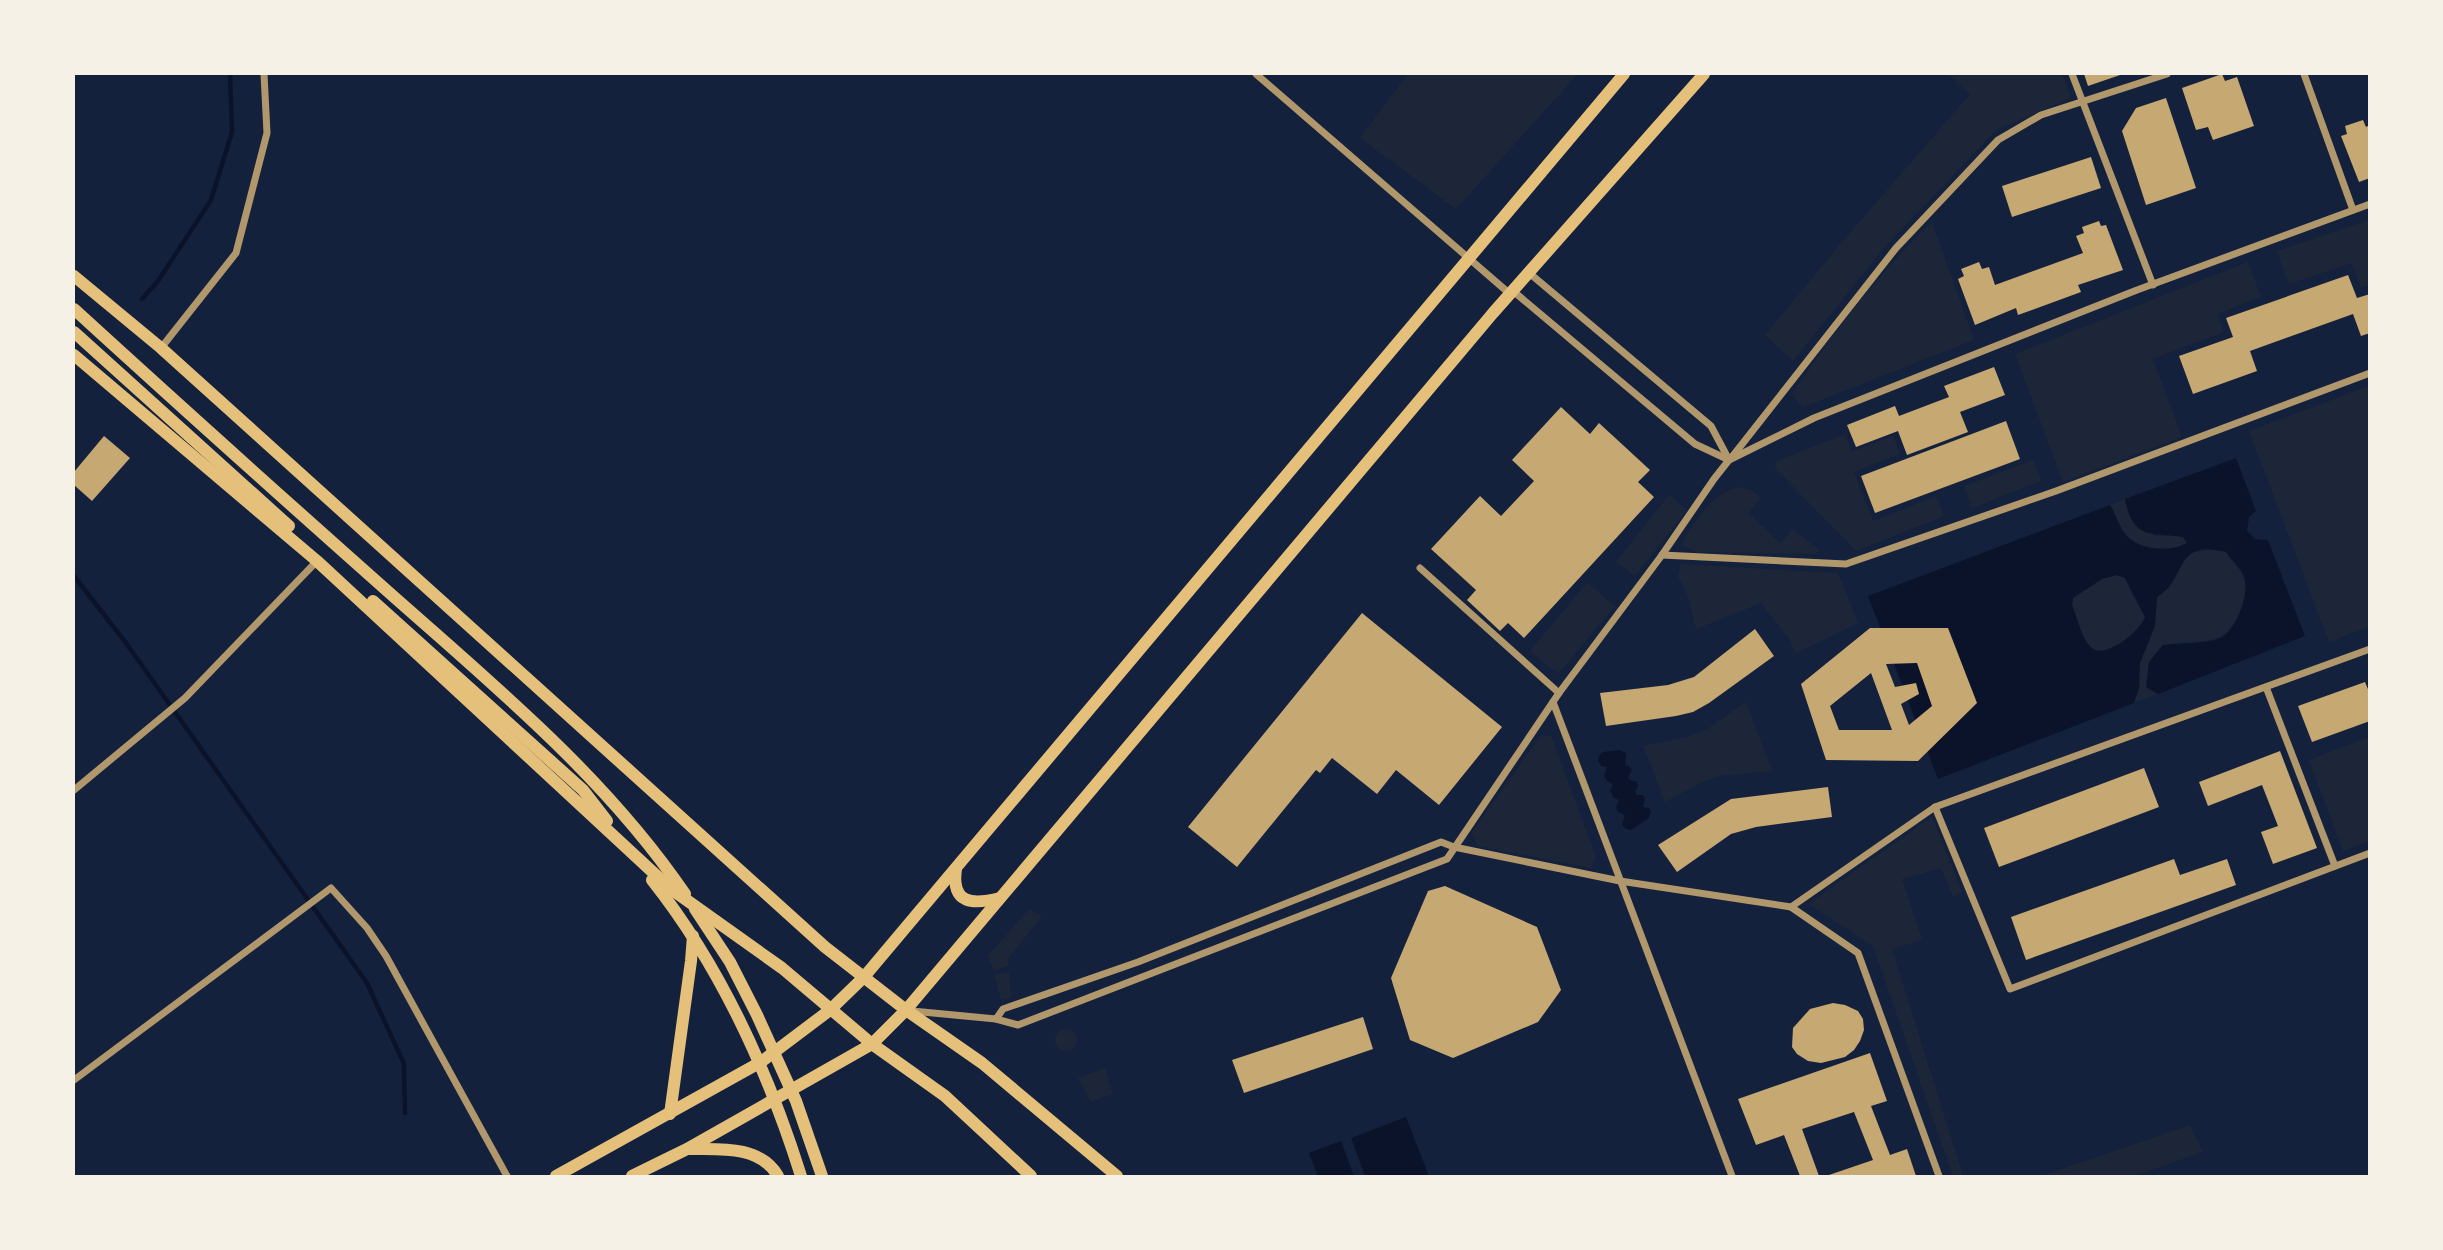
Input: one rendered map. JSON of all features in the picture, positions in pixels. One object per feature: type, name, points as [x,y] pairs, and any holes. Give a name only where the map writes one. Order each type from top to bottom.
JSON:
[{"type":"main road","points":[[556,1177],[761,1062],[830,1010],[863,977],[1625,74]]},
{"type":"main road","points":[[632,1177],[687,1149],[872,1044],[906,1010],[1528,272],[1704,74]]},
{"type":"main road","points":[[74,276],[160,348],[825,947],[906,1010],[982,1063],[1117,1177]]},
{"type":"main road","points":[[74,309],[257,476],[537,723],[618,807],[670,873],[730,961],[796,1101],[822,1177]]},
{"type":"main road","points":[[74,332],[583,790],[665,896],[713,968],[768,1085],[801,1177]]},
{"type":"main road","points":[[74,355],[317,561],[671,889],[782,968],[872,1044],[945,1096],[1031,1177]]},
{"type":"main road","points":[[956,868],[954,884],[961,896],[979,902],[1000,898]]},
{"type":"main road","points":[[670,1114],[691,961],[693,927],[671,889]]},
{"type":"main road","points":[[687,1149],[741,1150],[772,1167],[778,1177]]},
{"type":"street","points":[[160,348],[236,253],[267,133],[264,74]]},
{"type":"street","points":[[1256,74],[1468,258],[1695,444],[1730,460]]},
{"type":"street","points":[[2072,74],[2153,285]]},
{"type":"street","points":[[906,1010],[996,1019],[1018,1026],[1447,859],[1559,693],[1662,555],[1714,479],[1896,248],[1998,140],[2041,115],[2167,74]]},
{"type":"street","points":[[2304,74],[2353,210]]},
{"type":"street","points":[[1730,460],[1814,418],[2153,285],[2370,204]]},
{"type":"street","points":[[1528,272],[1712,425],[1730,460]]},
{"type":"street","points":[[1662,555],[1846,564],[2056,491],[2370,373]]},
{"type":"street","points":[[74,790],[185,698],[317,561]]},
{"type":"street","points":[[1419,568],[1559,693]]},
{"type":"street","points":[[1791,907],[1935,807],[2370,649]]},
{"type":"street","points":[[2266,687],[2335,866]]},
{"type":"street","points":[[1553,702],[1732,1177]]},
{"type":"street","points":[[1935,807],[2010,989],[2370,853]]},
{"type":"street","points":[[996,1019],[1003,1009],[1138,962],[1441,842],[1454,847],[1620,881],[1791,907],[1858,953],[1939,1177]]},
{"type":"street","points":[[74,1080],[331,888],[367,928],[386,956],[507,1177]]},
{"type":"shaded area","points":[[1408,74],[1578,74],[1456,209],[1360,138]]},
{"type":"shaded area","points":[[1948,74],[2062,74],[2071,98],[1996,130],[1884,248],[1793,361],[1765,335],[1970,94]]},
{"type":"shaded area","points":[[2369,220],[2369,285],[2361,288],[2352,263],[2289,284],[2277,251]]},
{"type":"shaded area","points":[[1932,222],[1974,340],[1803,407],[1792,394],[1808,371],[1875,283]]},
{"type":"shaded area","points":[[2248,262],[2261,297],[2217,314],[2224,332],[2153,359],[2182,437],[2063,482],[2015,354]]},
{"type":"shaded area","points":[[2369,386],[2369,627],[2329,642],[2249,431]]},
{"type":"shaded area","points":[[1845,434],[1852,451],[1893,436],[1900,454],[1854,472],[1873,521],[1936,496],[1944,516],[1856,551],[1775,468],[1776,461]]},
{"type":"shaded area","points":[[2236,458],[2256,511],[2249,517],[2247,531],[2255,539],[2268,540],[2305,636],[2158,694],[2146,687],[2149,662],[2163,645],[2202,642],[2222,637],[2233,626],[2242,608],[2245,581],[2239,568],[2226,552],[2209,549],[2197,551],[2189,555],[2167,589],[2157,597],[2155,626],[2140,663],[2139,688],[2134,703],[1938,779],[1868,596],[2110,505],[2123,531],[2136,543],[2162,549],[2187,543],[2183,537],[2153,534],[2139,528],[2133,522],[2125,499]],"holes":[[[2117,575],[2125,578],[2145,617],[2131,635],[2115,646],[2107,650],[2093,649],[2080,628],[2072,605],[2073,598],[2102,579]]]},
{"type":"shaded area","points":[[2033,460],[2041,481],[1972,508],[1964,486]]},
{"type":"shaded area","points":[[1739,487],[1751,490],[1761,498],[1748,513],[1780,543],[1793,529],[1818,549],[1817,554],[1697,552],[1683,546],[1683,540],[1706,508],[1721,495]]},
{"type":"shaded area","points":[[1669,495],[1687,510],[1635,576],[1616,562]]},
{"type":"shaded area","points":[[2125,499],[2126,504],[2155,536],[2183,536],[2187,543],[2162,549],[2136,543],[2123,531],[2110,505]]},
{"type":"shaded area","points":[[2193,552],[2226,552],[2244,580],[2245,594],[2238,615],[2226,633],[2212,640],[2169,644],[2160,648],[2152,661],[2146,687],[2158,694],[2134,703],[2139,688],[2140,663],[2155,626],[2157,597],[2169,588],[2183,559]]},
{"type":"shaded area","points":[[1681,564],[1838,573],[1858,623],[1795,654],[1790,640],[1761,603],[1696,629],[1688,596],[1678,576]]},
{"type":"shaded area","points":[[2117,575],[2125,578],[2145,617],[2138,629],[2123,641],[2107,650],[2099,651],[2089,645],[2083,635],[2072,604],[2073,598],[2102,579]]},
{"type":"shaded area","points":[[1587,583],[1615,606],[1558,674],[1530,651]]},
{"type":"shaded area","points":[[1746,702],[1772,771],[1720,776],[1665,802],[1643,746],[1688,737],[1706,730]]},
{"type":"shaded area","points":[[1541,735],[1551,736],[1596,857],[1591,868],[1477,846],[1472,832]]},
{"type":"shaded area","points":[[2369,737],[2369,841],[2343,851],[2309,760]]},
{"type":"shaded area","points":[[1619,750],[1626,753],[1625,765],[1632,770],[1628,777],[1637,782],[1635,791],[1637,795],[1643,795],[1643,807],[1649,808],[1651,812],[1649,818],[1631,830],[1622,825],[1625,815],[1618,812],[1616,807],[1619,800],[1614,798],[1610,791],[1613,784],[1606,780],[1604,775],[1607,767],[1601,766],[1598,761],[1603,752]]},
{"type":"shaded area","points":[[1932,817],[1962,892],[1953,897],[1941,868],[1902,879],[1922,940],[1892,949],[1963,1176],[1953,1176],[1873,946],[1808,904]]},
{"type":"shaded area","points":[[1029,909],[1042,916],[1008,959],[1008,966],[994,971],[988,956]]},
{"type":"shaded area","points":[[1009,972],[1011,997],[1001,1000],[994,975]]},
{"type":"shaded area","points":[[1066,1029],[1074,1032],[1077,1040],[1074,1048],[1066,1051],[1058,1048],[1055,1040],[1058,1032]]},
{"type":"shaded area","points":[[1105,1068],[1113,1094],[1091,1102],[1078,1078]]},
{"type":"shaded area","points":[[1406,1117],[1429,1176],[1365,1176],[1351,1138]]},
{"type":"shaded area","points":[[2190,1125],[2203,1152],[2134,1176],[2041,1176]]},
{"type":"shaded area","points":[[1341,1141],[1354,1176],[1318,1176],[1309,1153]]},
{"type":"building","points":[[2084,74],[2123,74],[2088,86]]},
{"type":"building","points":[[2222,74],[2225,81],[2237,77],[2254,126],[2213,140],[2208,127],[2196,130],[2182,88]]},
{"type":"building","points":[[2166,98],[2196,188],[2146,205],[2122,131],[2136,108]]},
{"type":"building","points":[[2363,120],[2366,127],[2370,125],[2370,178],[2359,182],[2341,136],[2347,134],[2345,126]]},
{"type":"building","points":[[2091,157],[2101,188],[2012,217],[2002,186]]},
{"type":"building","points":[[2099,221],[2101,226],[2106,225],[2123,270],[2078,285],[2081,292],[2018,315],[2016,308],[1975,325],[1958,279],[1964,276],[1961,269],[1979,262],[1982,269],[1989,267],[1995,285],[2083,253],[2076,236],[2084,233],[2082,227]]},
{"type":"building","points":[[2348,275],[2357,298],[2370,294],[2370,333],[2361,336],[2353,314],[2250,351],[2257,371],[2193,394],[2179,356],[2233,337],[2226,318]]},
{"type":"building","points":[[1994,367],[2005,395],[1960,412],[1968,432],[1907,455],[1898,431],[1856,447],[1847,425],[1895,406],[1899,416],[1949,397],[1944,386]]},
{"type":"building","points":[[1561,407],[1590,434],[1599,423],[1650,470],[1638,482],[1654,497],[1524,638],[1508,623],[1500,631],[1467,600],[1476,590],[1431,549],[1480,496],[1501,516],[1534,481],[1512,460]]},
{"type":"building","points":[[2006,421],[2020,459],[1875,513],[1861,476]]},
{"type":"building","points":[[104,436],[130,458],[92,501],[74,485],[74,472]]},
{"type":"building","points":[[1362,613],[1502,727],[1439,805],[1396,770],[1377,794],[1332,758],[1320,773],[1316,770],[1237,867],[1188,827]]},
{"type":"building","points":[[1870,628],[1948,628],[1977,703],[1918,761],[1826,760],[1801,684]],"holes":[[[1917,663],[1932,706],[1909,725],[1901,704],[1919,694],[1916,683],[1895,687],[1886,664]],[[1871,673],[1892,730],[1839,730],[1830,706]]]},
{"type":"building","points":[[1755,629],[1774,656],[1709,703],[1693,712],[1676,716],[1606,726],[1600,693],[1668,685],[1694,677]]},
{"type":"building","points":[[2365,682],[2370,694],[2370,721],[2312,742],[2298,706]]},
{"type":"building","points":[[2280,751],[2317,848],[2273,864],[2261,832],[2278,826],[2262,785],[2208,806],[2199,782]]},
{"type":"building","points":[[2144,768],[2159,807],[1999,867],[1984,828]]},
{"type":"building","points":[[1828,787],[1832,817],[1756,827],[1731,834],[1677,872],[1658,845],[1731,799]]},
{"type":"building","points":[[2174,859],[2180,875],[2227,859],[2236,885],[2026,960],[2011,917]]},
{"type":"building","points":[[1445,886],[1537,927],[1561,990],[1538,1022],[1453,1058],[1410,1040],[1391,978],[1428,891]]},
{"type":"building","points":[[1833,1003],[1858,1011],[1863,1019],[1864,1030],[1860,1041],[1845,1057],[1821,1063],[1808,1061],[1792,1047],[1793,1028],[1810,1009]]},
{"type":"building","points":[[1363,1017],[1373,1049],[1244,1093],[1232,1060]]},
{"type":"building","points":[[1870,1053],[1887,1101],[1871,1106],[1890,1155],[1907,1149],[1916,1176],[1826,1176],[1873,1160],[1854,1112],[1802,1129],[1819,1176],[1800,1176],[1784,1135],[1756,1145],[1738,1099]]},
{"type":"waterway","points":[[142,299],[158,281],[211,200],[232,132],[230,74]]},
{"type":"waterway","points":[[74,576],[126,643],[367,983],[404,1064],[405,1113]]}]
